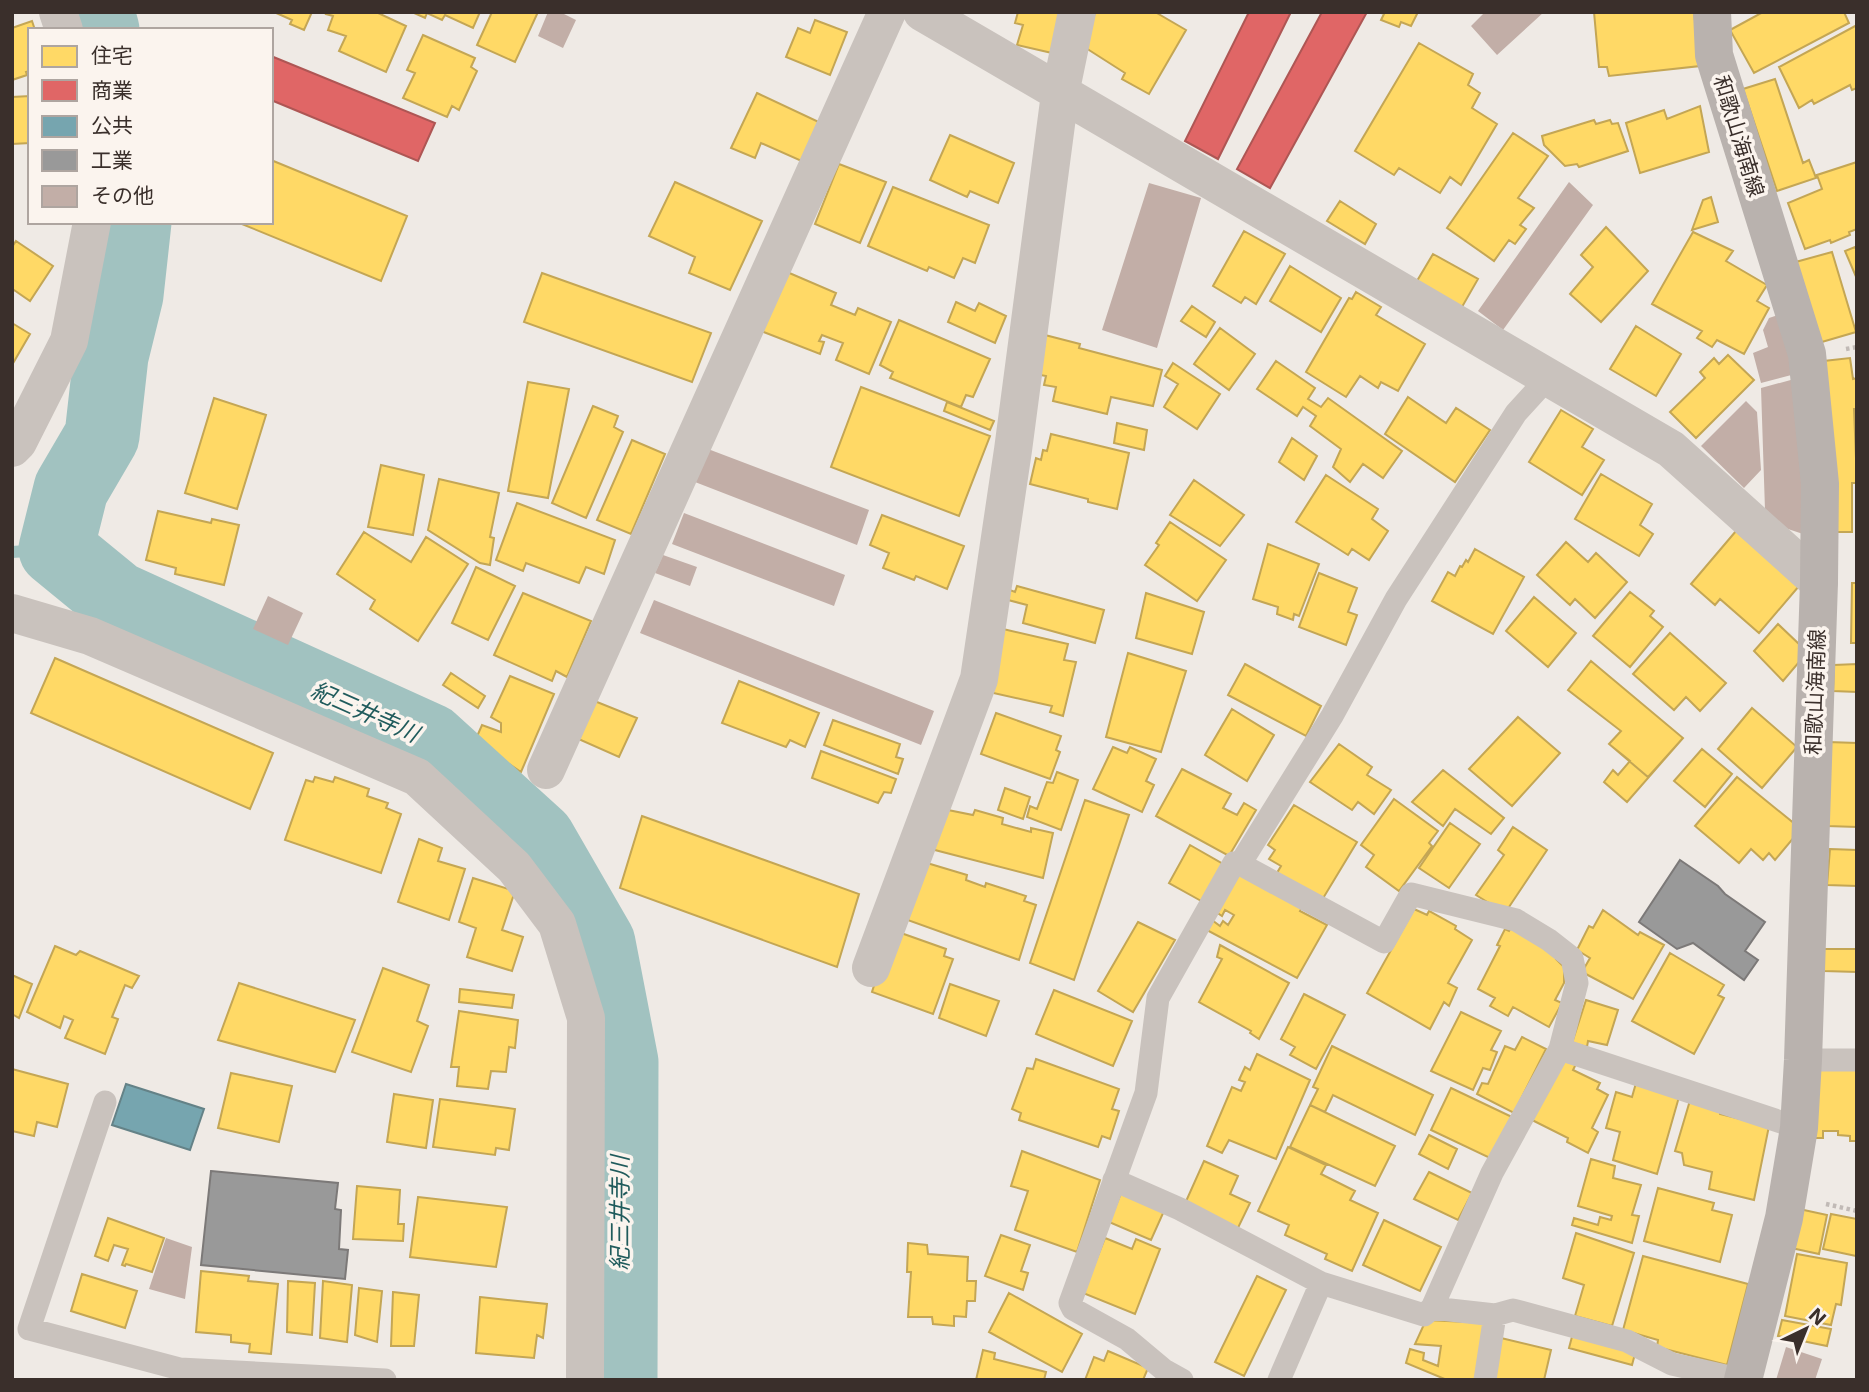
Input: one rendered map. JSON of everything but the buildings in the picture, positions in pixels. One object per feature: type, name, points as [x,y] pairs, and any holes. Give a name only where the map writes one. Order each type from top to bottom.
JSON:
[{"type":"main road","name":"和歌山海南線","points":[[1712,12],[1714,55],[1807,354],[1820,484],[1819,582],[1799,1128],[1784,1218],[1743,1380]]},
{"type":"street","points":[[546,770],[887,12]]},
{"type":"street","points":[[922,12],[1671,449],[1819,582]]},
{"type":"street","points":[[871,968],[979,679],[1013,450],[1060,94],[1077,12]]},
{"type":"street","points":[[17,432],[69,341],[93,224]]},
{"type":"street","points":[[18,624],[90,636],[417,777],[514,867],[557,925],[586,1018],[585,1380]]},
{"type":"lane","points":[[1240,864],[1332,716],[1396,599],[1516,413],[1547,379]]},
{"type":"lane","points":[[1114,1180],[1180,1209],[1321,1283],[1424,1315],[1432,1308],[1492,1173],[1560,1049],[1577,982],[1572,958],[1516,920],[1411,894],[1384,942],[1234,863],[1157,998],[1146,1093],[1114,1180],[1070,1303],[1073,1309],[1127,1339],[1164,1370],[1182,1380]]},
{"type":"lane","points":[[1560,1049],[1799,1128]]},
{"type":"lane","points":[[1803,1060],[1857,1060]]},
{"type":"lane","points":[[105,1102],[29,1329],[180,1369],[386,1380]]},
{"type":"lane","points":[[1279,1380],[1321,1283]]},
{"type":"lane","points":[[1432,1308],[1495,1315],[1513,1310],[1627,1341],[1672,1364],[1743,1380]]},
{"type":"lane","points":[[1485,1380],[1495,1315]]},
{"type":"waterway","name":"紀三井寺川","points":[[97,12],[101,28]]},
{"type":"waterway","name":"紀三井寺川","points":[[134,224],[126,295],[111,356],[102,436],[71,489],[56,549],[117,599],[430,741],[538,839],[598,943],[621,1062],[620,1380]]},
{"type":"waterway","points":[[12,552],[56,549]]}]
